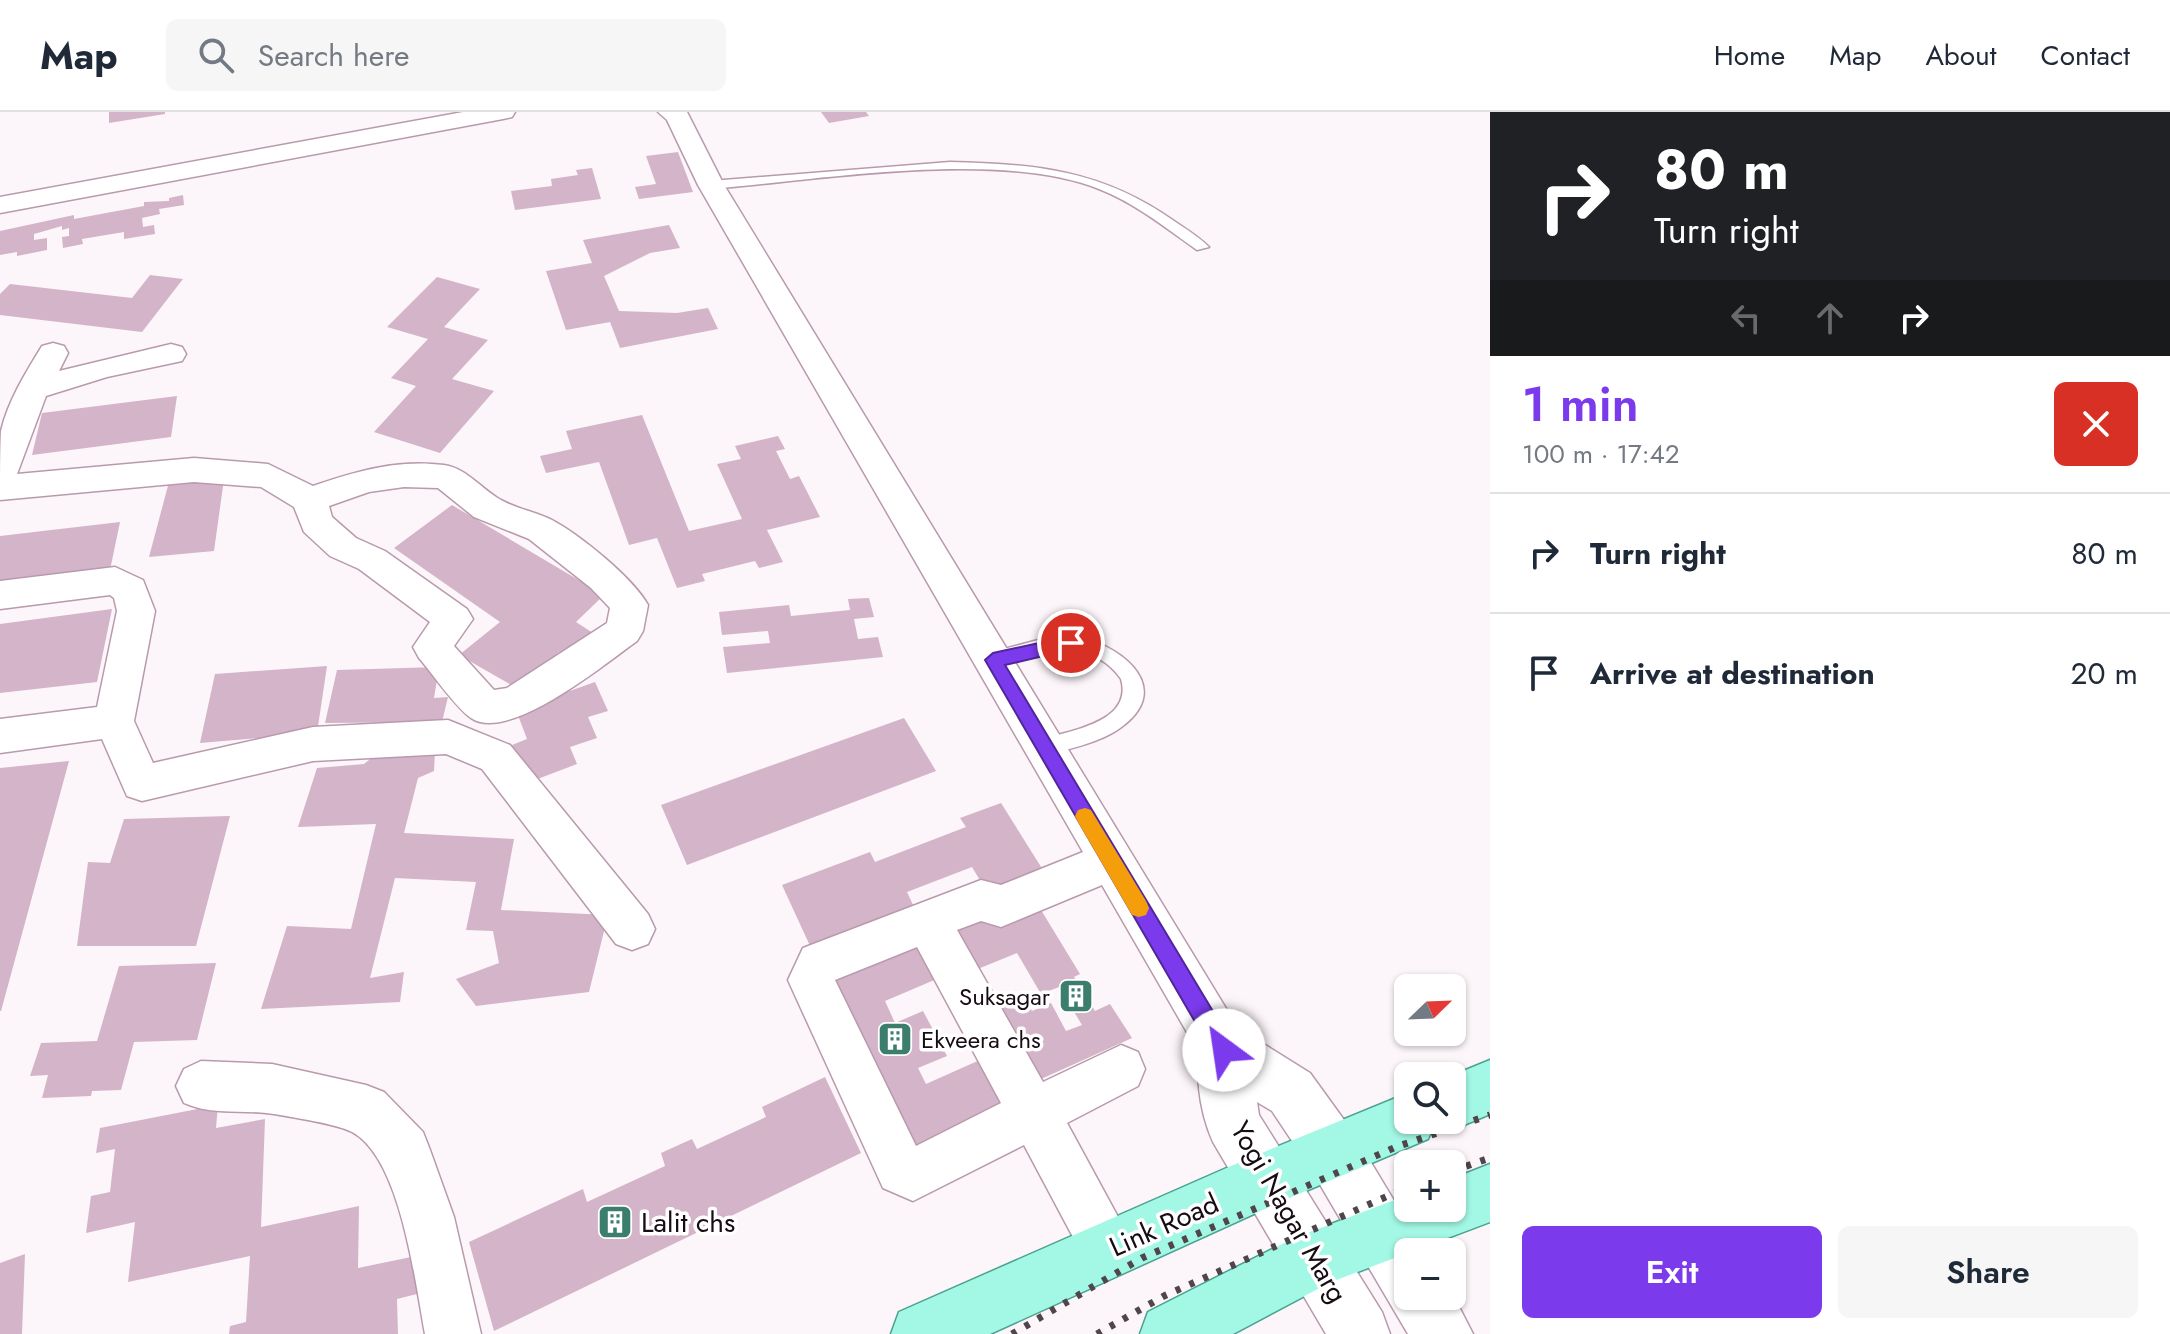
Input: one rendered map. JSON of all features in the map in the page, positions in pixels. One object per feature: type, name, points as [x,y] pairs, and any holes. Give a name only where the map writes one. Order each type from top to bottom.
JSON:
[{"type":"main road","points":[[1466,1097],[1490,1087]]},
{"type":"main road","name":"Link Road","points":[[921,1334],[1267,1179],[1394,1126]]},
{"type":"main road","points":[[1466,1202],[1490,1193]]},
{"type":"main road","points":[[1416,1238],[1435,1222]]},
{"type":"main road","points":[[1170,1334],[1315,1259],[1394,1257]]},
{"type":"street","points":[[0,205],[503,112]]},
{"type":"street","points":[[670,112],[677,116],[711,185],[1224,1050],[1291,1092],[1332,1151],[1394,1257]]},
{"type":"street","points":[[0,476],[33,389],[53,353]]},
{"type":"street","points":[[33,389],[102,368],[171,354]]},
{"type":"street","points":[[0,488],[194,470],[268,476],[310,500],[316,523],[343,547],[372,560],[454,619],[432,647],[485,707],[515,703],[624,631],[629,605],[604,578],[541,530],[486,508],[446,477],[404,475],[365,481],[310,500]]},
{"type":"street","points":[[0,595],[115,581],[130,590],[136,611],[114,721],[142,783],[313,744],[448,737],[496,757],[632,929]]},
{"type":"street","points":[[0,736],[114,721]]},
{"type":"street","points":[[1111,861],[1001,906],[981,900],[819,964],[811,980],[901,1170],[913,1175],[1121,1069]]},
{"type":"street","points":[[928,922],[1109,1250]]},
{"type":"street","name":"Yogi Nagar Marg","points":[[1224,1050],[1232,1123],[1360,1334]]},
{"type":"street","points":[[201,1086],[272,1089],[366,1110],[405,1150],[428,1217],[453,1334]]},
{"type":"street","points":[[1428,1310],[1443,1334]]},
{"type":"lane","points":[[711,185],[912,169],[988,168],[1050,172],[1089,181],[1133,199],[1202,247]]},
{"type":"lane","points":[[993,660],[1071,643],[1095,646],[1112,654],[1125,667],[1132,682],[1133,700],[1121,716],[1099,729],[1043,747]]},
{"type":"building","points":[[109,112],[165,112],[165,114],[109,123]]},
{"type":"building","points":[[821,112],[866,112],[869,116],[829,123]]},
{"type":"building","points":[[678,152],[693,192],[639,199],[635,187],[656,184],[646,156]]},
{"type":"building","points":[[592,168],[601,199],[515,210],[511,191],[552,186],[551,179],[578,175],[576,170]]},
{"type":"building","points":[[183,195],[184,205],[159,209],[160,214],[142,218],[143,227],[154,225],[155,234],[124,239],[124,232],[82,239],[83,244],[63,248],[62,237],[69,236],[69,228],[62,230],[62,226],[34,234],[34,240],[47,238],[47,250],[17,256],[17,252],[0,255],[0,231],[74,215],[74,219],[144,206],[144,202],[169,201],[169,198]]},
{"type":"building","points":[[669,225],[680,248],[650,253],[604,276],[619,311],[677,313],[708,308],[718,329],[620,348],[610,322],[566,330],[546,271],[592,263],[583,240]]},
{"type":"building","points":[[150,275],[183,279],[142,332],[0,315],[0,294],[10,284],[132,298]]},
{"type":"building","points":[[437,277],[480,289],[444,327],[488,340],[452,379],[494,391],[440,453],[374,432],[416,386],[391,378],[428,339],[387,327]]},
{"type":"building","points":[[177,396],[171,437],[32,455],[42,413]]},
{"type":"building","points":[[642,415],[689,531],[742,519],[717,464],[741,459],[735,446],[778,436],[785,449],[776,451],[790,479],[799,476],[820,517],[767,530],[783,562],[759,568],[755,561],[702,574],[705,581],[677,588],[657,538],[629,545],[599,462],[546,473],[540,456],[572,449],[566,431]]},
{"type":"building","points":[[224,479],[214,551],[149,557],[169,482]]},
{"type":"building","points":[[452,505],[604,595],[576,622],[596,635],[572,659],[559,652],[520,690],[459,655],[500,622],[394,548]]},
{"type":"building","points":[[120,522],[110,570],[0,583],[0,536]]},
{"type":"building","points":[[869,598],[874,617],[854,619],[858,639],[878,637],[883,657],[727,673],[723,647],[770,643],[768,631],[722,635],[719,612],[789,605],[791,616],[850,610],[848,599]]},
{"type":"building","points":[[112,609],[97,682],[0,693],[0,624]]},
{"type":"building","points":[[327,666],[317,733],[200,743],[215,674]]},
{"type":"building","points":[[439,667],[434,698],[448,697],[442,722],[325,723],[337,670]]},
{"type":"building","points":[[595,682],[608,711],[588,717],[597,738],[570,747],[577,764],[527,783],[512,745],[527,739],[516,710]]},
{"type":"building","points":[[904,718],[936,771],[687,865],[661,805]]},
{"type":"building","points":[[435,751],[434,771],[418,778],[404,833],[514,839],[501,910],[608,915],[589,992],[476,1006],[456,979],[499,963],[493,931],[466,930],[476,882],[395,878],[370,978],[404,972],[400,1002],[261,1009],[287,926],[351,929],[376,824],[298,827],[317,768],[364,764],[374,756]]},
{"type":"building","points":[[69,761],[1,1011],[0,1011],[0,768]]},
{"type":"building","points":[[1001,803],[1043,870],[987,892],[972,867],[907,892],[914,907],[811,948],[782,885],[870,852],[875,862],[966,827],[960,818]]},
{"type":"building","points":[[230,816],[196,946],[77,946],[88,862],[110,863],[124,819]]},
{"type":"building","name":"Suksagar","points":[[987,910],[998,927],[1041,910],[1080,974],[1074,977],[1095,1011],[1110,1004],[1132,1038],[1030,1084],[991,1013],[1024,998],[1032,1011],[1051,1003],[1066,1031],[1082,1025],[1059,987],[1041,994],[1017,953],[968,973],[943,927]]},
{"type":"building","name":"Ekveera chs","points":[[917,938],[939,978],[885,1001],[895,1023],[923,1011],[947,1056],[918,1068],[926,1084],[982,1059],[1012,1115],[909,1161],[822,976]]},
{"type":"building","points":[[216,963],[197,1040],[134,1042],[121,1090],[92,1091],[91,1096],[42,1098],[48,1075],[30,1076],[41,1043],[97,1041],[119,966]]},
{"type":"building","name":"Lalit chs","points":[[825,1077],[861,1153],[494,1331],[469,1242],[583,1189],[587,1202],[665,1166],[661,1153],[692,1139],[697,1149],[766,1117],[762,1107]]},
{"type":"building","points":[[218,1105],[216,1128],[265,1119],[261,1227],[359,1206],[358,1268],[416,1256],[417,1294],[397,1299],[398,1334],[229,1334],[230,1326],[246,1322],[250,1256],[128,1282],[135,1222],[86,1233],[91,1196],[110,1192],[115,1149],[96,1153],[100,1128]]},
{"type":"building","points":[[25,1254],[22,1334],[0,1334],[0,1263]]},
{"type":"railway","points":[[1012,1334],[1142,1258],[1396,1147],[1490,1115]]},
{"type":"railway","points":[[1466,1166],[1490,1158]]},
{"type":"railway","points":[[1097,1334],[1164,1296],[1394,1193]]},
{"type":"slow traffic","points":[[1085,816],[1139,908]]},
{"type":"place","name":"Suksagar","points":[[1076,996]]},
{"type":"place","name":"Ekveera chs","points":[[895,1039]]},
{"type":"place","name":"Lalit chs","points":[[615,1222]]},
{"type":"route","points":[[1071,643],[993,660],[1224,1050]]}]
